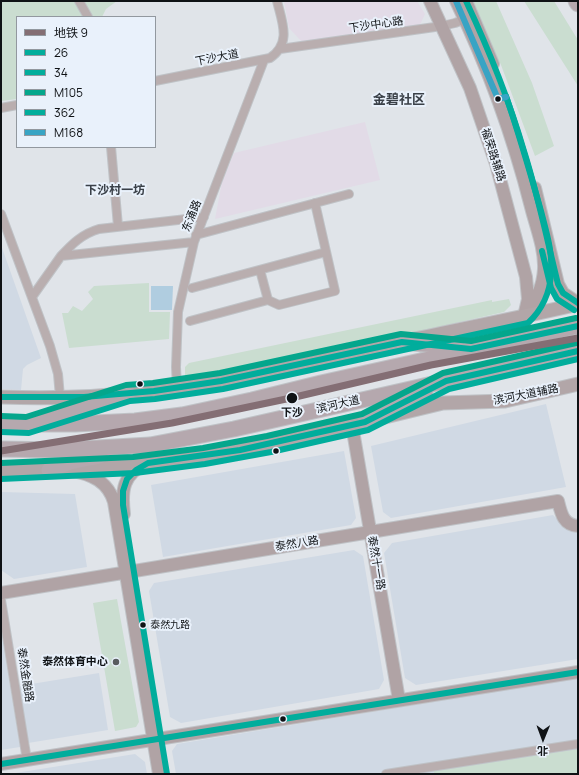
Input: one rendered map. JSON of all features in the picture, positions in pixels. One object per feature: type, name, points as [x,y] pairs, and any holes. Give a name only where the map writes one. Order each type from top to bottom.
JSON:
[{"type":"highway","points":[[1,424],[75,424],[135,421],[182,415],[578,326]]},
{"type":"highway","points":[[402,342],[471,349]]},
{"type":"highway","name":"滨河大道","points":[[1,449],[62,450],[150,445],[234,429],[578,351]]},
{"type":"highway","points":[[542,359],[578,361]]},
{"type":"highway","points":[[358,423],[446,381]]},
{"type":"highway","points":[[28,425],[128,394]]},
{"type":"highway","points":[[48,470],[84,459],[150,445]]},
{"type":"highway","points":[[1,457],[62,450]]},
{"type":"main road","points":[[1,397],[60,398],[128,394],[177,388],[350,354],[578,304]]},
{"type":"main road","name":"滨河大道辅路","points":[[1,471],[48,470],[148,463],[240,450],[443,403],[505,401],[578,384]]},
{"type":"street","points":[[79,1],[87,16]]},
{"type":"street","points":[[277,1],[284,29],[280,49]]},
{"type":"street","name":"福荣路辅路","points":[[430,1],[475,101],[501,180],[526,277],[528,298],[524,316]]},
{"type":"street","points":[[456,1],[469,18],[495,68],[524,151],[542,212],[558,284],[563,293],[578,304]]},
{"type":"street","points":[[466,1],[469,18],[506,122],[526,185],[540,242],[544,268],[542,282],[537,297],[524,316]]},
{"type":"street","name":"下沙中心路","points":[[280,49],[442,26],[469,18]]},
{"type":"street","name":"下沙大道","points":[[157,78],[264,60],[275,54],[280,49]]},
{"type":"street","name":"东涌路","points":[[177,388],[176,367],[178,312],[195,238],[264,60]]},
{"type":"street","points":[[1,108],[16,105]]},
{"type":"street","points":[[111,148],[118,226]]},
{"type":"street","points":[[61,256],[195,238],[349,194]]},
{"type":"street","points":[[190,321],[268,300],[279,305],[335,291],[315,204]]},
{"type":"street","points":[[1,214],[56,366],[60,384],[60,398]]},
{"type":"street","points":[[32,298],[61,256],[77,240],[89,232],[102,228],[204,217]]},
{"type":"street","points":[[192,288],[326,252]]},
{"type":"street","points":[[260,270],[268,300]]},
{"type":"street","name":"泰然十一路","points":[[358,423],[370,532],[398,698]]},
{"type":"street","points":[[148,463],[131,474],[122,490],[130,572],[157,737],[167,774]]},
{"type":"street","points":[[65,469],[94,477],[102,482],[110,491],[115,506],[130,572]]},
{"type":"street","name":"泰然八路","points":[[1,593],[558,501],[564,520],[571,525],[578,526]]},
{"type":"street","name":"泰然金融路","points":[[1,600],[26,754]]},
{"type":"street","points":[[1,764],[578,667]]},
{"type":"street","points":[[398,698],[578,672]]},
{"type":"street","points":[[1,758],[157,737]]},
{"type":"street","points":[[157,737],[159,774]]},
{"type":"street","points":[[386,774],[427,771],[577,743]]},
{"type":"shaded area","points":[[284,1],[417,1],[425,14],[420,25],[302,42],[289,28]]},
{"type":"shaded area","points":[[365,122],[380,180],[215,219],[222,182],[234,153]]},
{"type":"shaded area","points":[[1,245],[41,358],[27,365],[23,369],[21,390],[1,389]]},
{"type":"shaded area","points":[[546,404],[566,487],[391,518],[383,512],[371,446]]},
{"type":"shaded area","points":[[344,451],[356,518],[351,525],[163,557],[151,485]]},
{"type":"shaded area","points":[[1,492],[75,494],[87,567],[14,579],[1,570]]},
{"type":"shaded area","points":[[553,515],[561,523],[578,528],[578,659],[416,685],[405,678],[384,553],[392,543]]},
{"type":"shaded area","points":[[354,550],[363,556],[384,680],[379,689],[181,723],[170,717],[149,591],[154,583]]},
{"type":"shaded area","points":[[1,632],[20,747],[1,750]]},
{"type":"shaded area","points":[[99,673],[108,730],[28,743],[19,686]]},
{"type":"shaded area","points":[[578,678],[578,774],[176,774],[172,751],[177,744]]},
{"type":"shaded area","points":[[135,754],[145,762],[147,774],[9,774]]},
{"type":"green space","points":[[1,1],[117,1],[106,9],[102,16],[16,16],[16,99],[1,101]]},
{"type":"green space","points":[[471,1],[496,1],[532,83],[554,146],[535,156],[501,65]]},
{"type":"green space","points":[[524,1],[554,1],[578,40],[578,86]]},
{"type":"green space","points":[[149,283],[149,312],[170,312],[169,339],[69,348],[62,313],[68,313],[73,306],[82,311],[93,299],[88,292],[94,286]]},
{"type":"green space","points":[[509,299],[511,305],[504,312],[285,362],[192,380],[187,378],[185,375],[185,367],[189,363],[492,300],[492,302]]},
{"type":"green space","name":"泰然体育中心","points":[[117,599],[139,722],[136,727],[115,731],[93,603]]},
{"type":"green space","points":[[578,749],[578,774],[434,774],[434,771]]},
{"type":"water","points":[[151,286],[173,286],[172,310],[151,310]]},
{"type":"metro line","name":"9","points":[[1,451],[172,423],[291,398],[431,365],[578,338]]},
{"type":"transit line","name":"M168","points":[[456,1],[498,99],[506,97]]},
{"type":"transit line","name":"362","points":[[466,1],[483,38],[512,113],[534,184],[558,284],[563,293],[578,303]]},
{"type":"transit line","name":"34","points":[[1,432],[29,433],[130,401],[155,399],[223,389],[528,323],[541,307],[547,294],[550,281],[551,258],[549,242],[541,211],[506,96]]},
{"type":"transit line","name":"34","points":[[542,251],[551,288],[557,299],[574,310]]},
{"type":"transit line","name":"M105","points":[[1,416],[26,417],[126,385],[153,383],[220,373],[401,334],[471,341],[576,318]]},
{"type":"transit line","name":"26","points":[[1,397],[84,397],[154,391],[221,381],[402,342],[471,349],[578,326]]},
{"type":"transit line","name":"M105","points":[[1,463],[133,457],[203,448],[267,436],[362,414],[443,373],[576,343]]},
{"type":"transit line","name":"26","points":[[167,774],[123,505],[123,491],[127,479],[136,470],[148,463],[240,450],[365,422],[446,381],[578,351]]},
{"type":"transit line","name":"34","points":[[1,479],[135,473],[205,464],[271,452],[368,430],[449,389],[578,359]]},
{"type":"transit line","name":"26","points":[[1,764],[578,672]]},
{"type":"place","name":"下沙","points":[[292,398]]},
{"type":"place","name":"泰然九路","points":[[143,625]]},
{"type":"place","name":"泰然体育中心","points":[[116,662]]},
{"type":"district","name":"金碧社区","points":[[399,100]]},
{"type":"district","name":"下沙村一坊","points":[[115,191]]}]
